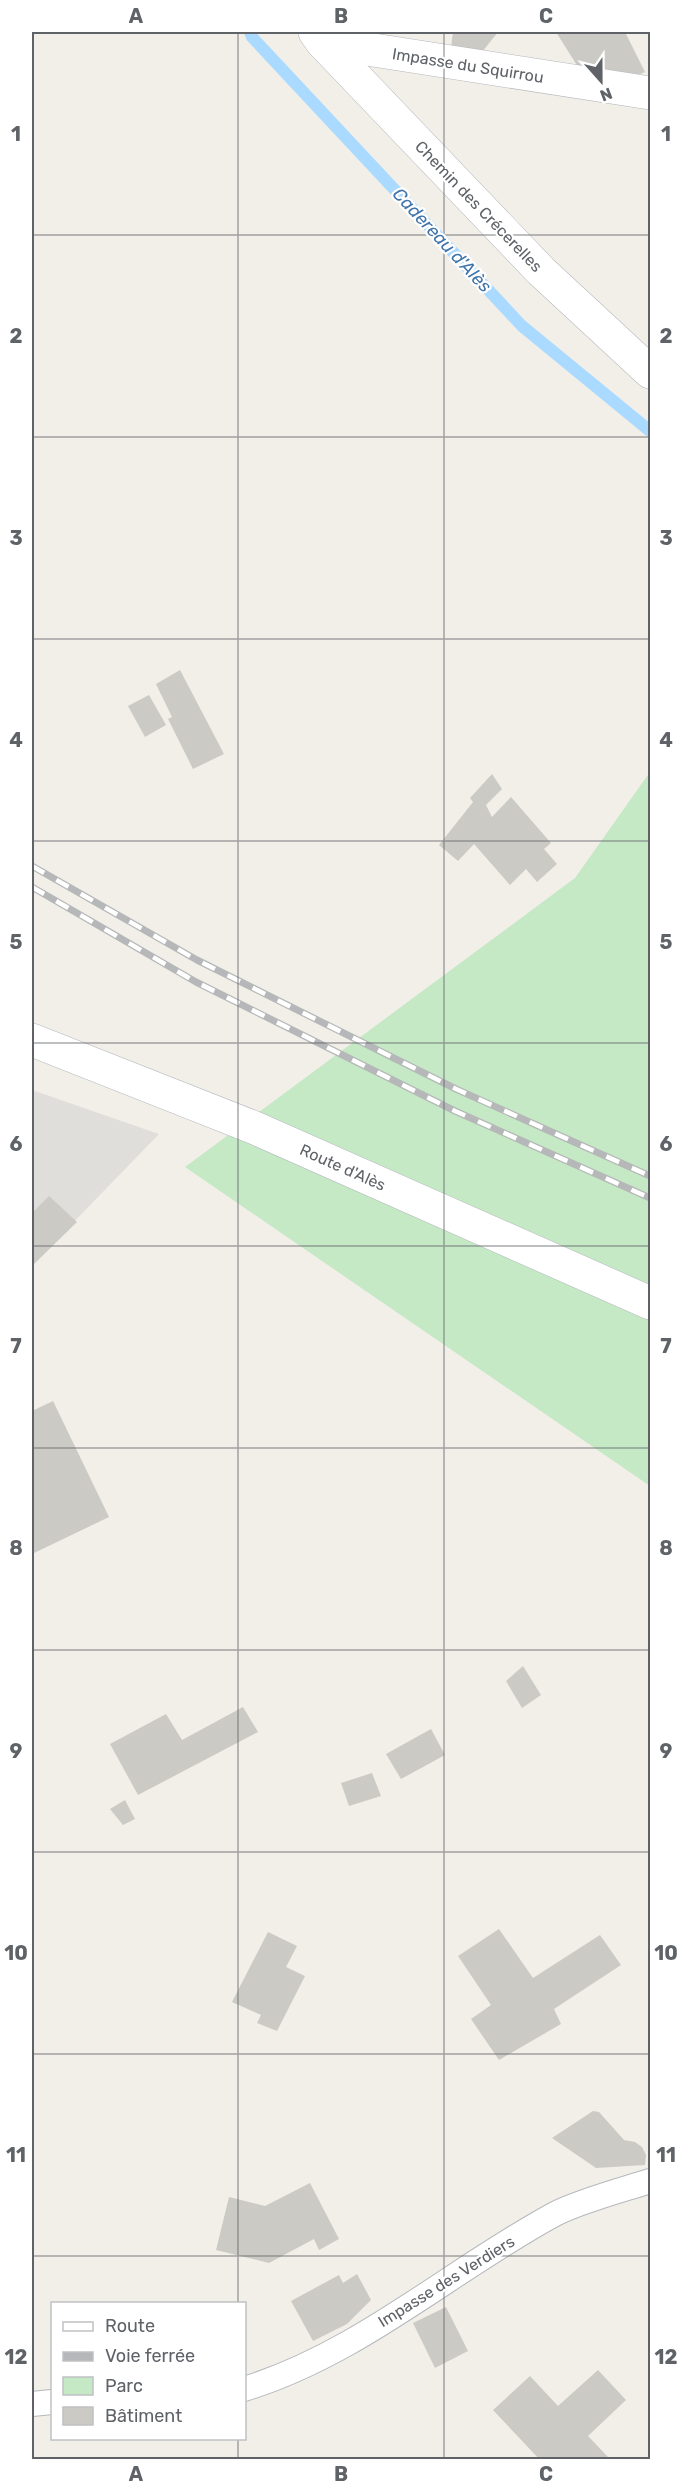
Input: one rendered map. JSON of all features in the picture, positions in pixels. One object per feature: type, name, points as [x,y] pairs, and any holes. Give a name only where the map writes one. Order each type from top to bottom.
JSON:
[{"type":"street","name":"Impasse du Squirrou","points":[[319,37],[651,93]]},
{"type":"street","name":"Chemin des Crécerelles","points":[[319,37],[541,271],[651,372]]},
{"type":"street","name":"Route d'Alès","points":[[32,1040],[255,1128],[651,1303]]},
{"type":"lane","name":"Impasse des Verdiers","points":[[246,2388],[264,2383],[330,2354],[557,2213],[651,2181]]},
{"type":"lane","points":[[32,2404],[51,2402]]},
{"type":"shaded area","points":[[32,1090],[159,1134],[32,1265]]},
{"type":"green space","points":[[650,772],[650,1486],[185,1167],[575,878]]},
{"type":"building","points":[[453,32],[498,32],[482,52],[451,48]]},
{"type":"building","points":[[556,32],[625,32],[645,72],[617,84],[578,67]]},
{"type":"building","points":[[180,670],[224,754],[193,769],[168,719],[172,717],[156,684]]},
{"type":"building","points":[[149,695],[166,725],[145,737],[128,706]]},
{"type":"building","points":[[492,774],[502,789],[486,805],[492,817],[511,797],[551,843],[544,849],[557,864],[537,882],[526,869],[510,885],[474,844],[458,861],[439,845],[473,802],[470,798]]},
{"type":"building","points":[[49,1196],[77,1222],[32,1266],[32,1213]]},
{"type":"building","points":[[53,1401],[109,1517],[32,1554],[32,1411]]},
{"type":"building","points":[[523,1666],[541,1695],[522,1708],[506,1681]]},
{"type":"building","points":[[243,1707],[258,1732],[138,1795],[110,1744],[166,1714],[182,1740]]},
{"type":"building","points":[[431,1729],[445,1755],[401,1779],[386,1754]]},
{"type":"building","points":[[372,1773],[381,1796],[349,1806],[341,1783]]},
{"type":"building","points":[[125,1800],[135,1819],[123,1825],[110,1809]]},
{"type":"building","points":[[499,1929],[533,1978],[600,1935],[621,1965],[554,2009],[561,2024],[499,2060],[471,2019],[491,2005],[458,1956]]},
{"type":"building","points":[[268,1932],[297,1946],[286,1967],[305,1976],[277,2031],[257,2023],[261,2015],[232,2002]]},
{"type":"building","points":[[593,2111],[599,2112],[624,2140],[635,2142],[642,2147],[646,2155],[645,2165],[596,2168],[552,2138]]},
{"type":"building","points":[[310,2183],[339,2239],[319,2250],[314,2239],[269,2263],[216,2250],[229,2197],[265,2206]]},
{"type":"building","points":[[357,2274],[371,2300],[347,2324],[313,2341],[291,2301],[339,2275],[343,2283]]},
{"type":"building","points":[[446,2307],[468,2351],[435,2368],[413,2323]]},
{"type":"building","points":[[598,2370],[626,2400],[588,2436],[608,2457],[606,2460],[540,2460],[493,2410],[530,2376],[558,2406]]},
{"type":"waterway","name":"Cadereau d'Alès","points":[[250,32],[252,37],[522,326],[650,431]]},
{"type":"railway","points":[[32,866],[197,960],[456,1089],[650,1176]]},
{"type":"railway","points":[[32,887],[196,982],[455,1111],[650,1198]]}]
